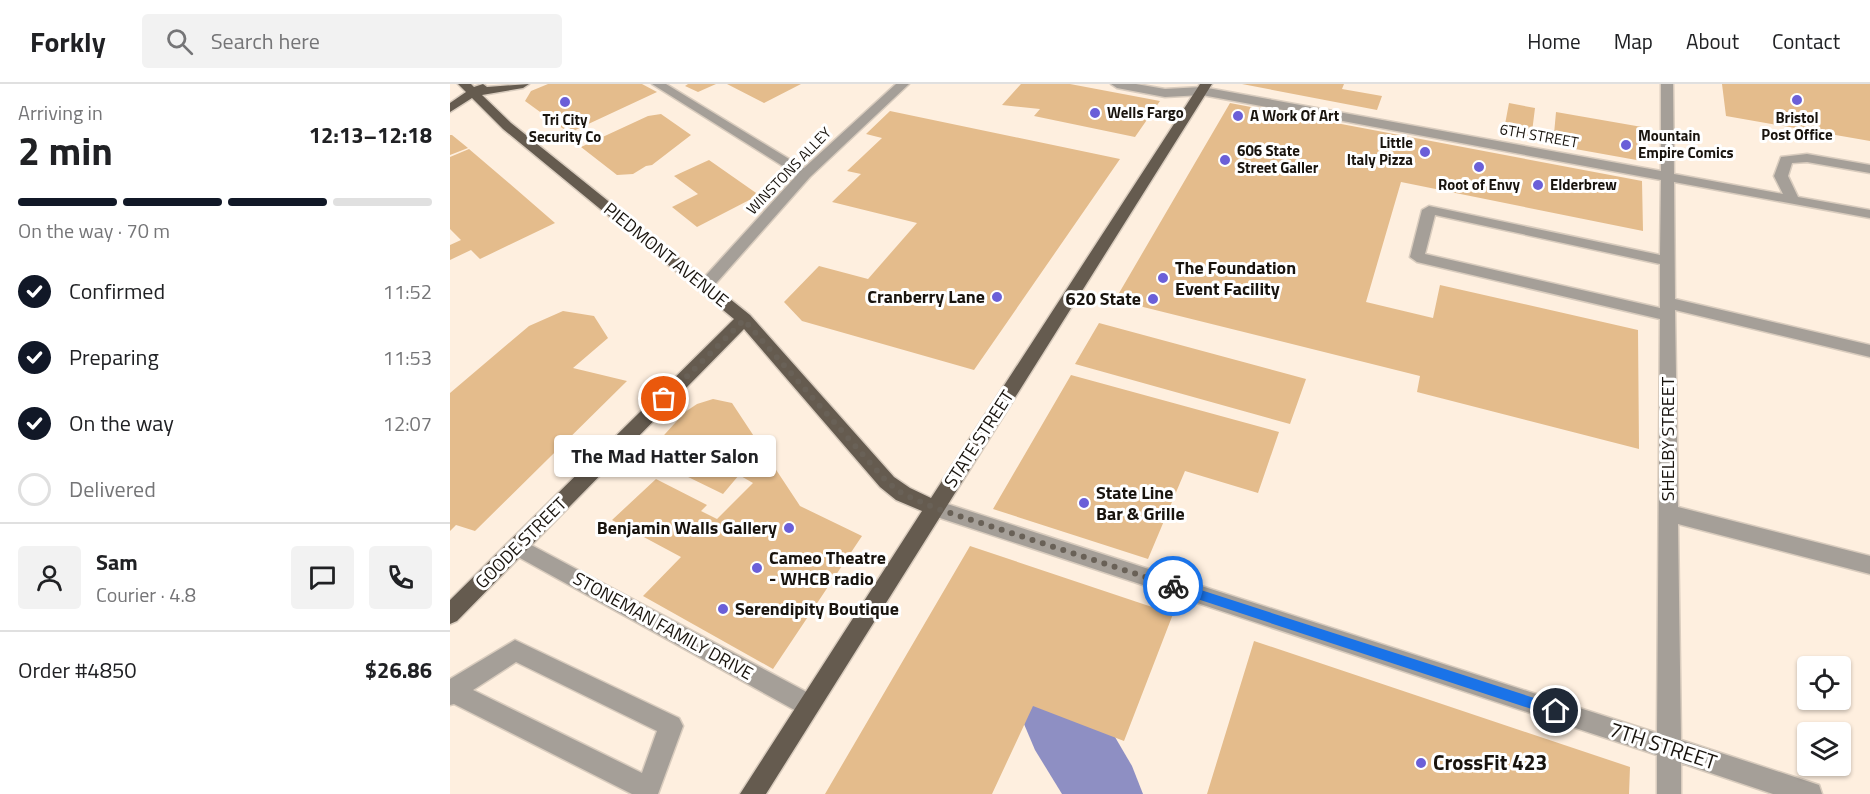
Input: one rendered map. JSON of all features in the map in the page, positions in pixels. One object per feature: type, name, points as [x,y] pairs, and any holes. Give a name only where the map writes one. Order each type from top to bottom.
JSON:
[{"type":"main road","points":[[450,108],[469,88],[485,84]]},
{"type":"main road","points":[[469,88],[523,84]]},
{"type":"main road","name":"PIEDMONT AVENUE","points":[[469,88],[507,126],[744,320],[887,482],[903,494],[935,508]]},
{"type":"main road","name":"STATE STREET","points":[[752,794],[1204,88]]},
{"type":"main road","name":"GOODE STREET","points":[[450,614],[744,320]]},
{"type":"street","points":[[658,84],[806,174]]},
{"type":"street","name":"WINSTONS ALLEY","points":[[705,286],[806,174],[903,84]]},
{"type":"street","name":"6TH STREET","points":[[1117,84],[1164,93],[1204,88],[1870,214]]},
{"type":"street","name":"SHELBY STREET","points":[[1667,84],[1669,794]]},
{"type":"street","points":[[1793,200],[1781,176],[1786,160],[1807,158],[1870,169]]},
{"type":"street","points":[[1668,261],[1429,210],[1417,257],[1870,351]]},
{"type":"street","name":"7TH STREET","points":[[935,508],[1810,794]]},
{"type":"street","points":[[1668,513],[1870,565]]},
{"type":"street","name":"STONEMAN FAMILY DRIVE","points":[[518,547],[808,705]]},
{"type":"street","points":[[515,650],[671,726],[653,791],[451,692],[515,650]]},
{"type":"building","points":[[548,84],[642,84],[657,92],[569,133],[525,101],[531,91]]},
{"type":"building","points":[[688,84],[716,84],[698,92],[685,86]]},
{"type":"building","points":[[727,84],[801,84],[764,103]]},
{"type":"building","name":"Wells Fargo","points":[[1021,84],[1070,84],[1160,101],[1135,137],[1034,116],[1040,109],[1002,105]]},
{"type":"building","points":[[1242,84],[1344,84],[1342,89],[1382,96],[1377,110]]},
{"type":"building","name":"Bristol Post Office","points":[[1722,84],[1870,84],[1870,141],[1726,116]]},
{"type":"building","points":[[1230,103],[1642,181],[1643,231],[1401,182],[1366,302],[1433,318],[1440,285],[1638,330],[1639,449],[1417,392],[1420,376],[1115,300]]},
{"type":"building","points":[[1509,103],[1535,108],[1531,140],[1503,135]]},
{"type":"building","points":[[890,111],[1120,159],[974,370],[802,321],[784,302],[819,266],[868,279],[917,223],[832,202],[861,174],[847,171],[882,138],[866,134]]},
{"type":"building","points":[[1556,112],[1642,127],[1642,161],[1553,145]]},
{"type":"building","points":[[661,114],[691,135],[652,165],[633,174],[617,175],[581,147],[648,116]]},
{"type":"building","points":[[450,135],[452,135],[468,148],[450,155]]},
{"type":"building","points":[[469,149],[555,223],[480,259],[471,250],[450,260],[450,245],[461,240],[450,229],[450,157]]},
{"type":"building","points":[[709,160],[759,195],[697,227],[672,207],[698,194],[674,176]]},
{"type":"building","points":[[563,311],[594,316],[608,338],[573,368],[627,381],[475,531],[456,525],[450,531],[450,393],[529,326]]},
{"type":"building","points":[[1099,323],[1306,379],[1290,424],[1075,364]]},
{"type":"building","points":[[1071,375],[1279,432],[1258,493],[1185,471],[1148,559],[993,509]]},
{"type":"building","points":[[713,399],[732,403],[800,506],[862,536],[773,669],[643,596],[681,557],[612,520],[656,479],[707,505],[701,511],[717,519],[753,483],[739,475],[723,494],[645,456],[685,412],[697,404]]},
{"type":"building","points":[[970,546],[1173,614],[1124,741],[1033,706],[992,794],[825,794]]},
{"type":"building","points":[[1254,641],[1630,767],[1629,794],[1207,794]]},
{"type":"waterway","points":[[1061,724],[1088,764],[1104,794]]},
{"type":"way so far","points":[[664,399],[744,320],[887,482],[903,494],[935,508],[1173,586]]},
{"type":"place","name":"Bristol Post Office","points":[[1797,100]]},
{"type":"place","name":"Tri City Security Co","points":[[565,102]]},
{"type":"place","name":"Wells Fargo","points":[[1095,113]]},
{"type":"place","name":"A Work Of Art","points":[[1238,116]]},
{"type":"place","name":"Mountain Empire Comics","points":[[1626,145]]},
{"type":"place","name":"Little Italy Pizza","points":[[1425,152]]},
{"type":"place","name":"606 State Street Galler","points":[[1225,160]]},
{"type":"place","name":"Root of Envy","points":[[1479,167]]},
{"type":"place","name":"Elderbrew","points":[[1538,185]]},
{"type":"place","name":"The Foundation Event Facility","points":[[1163,278]]},
{"type":"place","name":"Cranberry Lane","points":[[997,297]]},
{"type":"place","name":"620 State","points":[[1153,299]]},
{"type":"place","name":"The Mad Hatter Salon","points":[[664,399]]},
{"type":"place","name":"State Line Bar & Grille","points":[[1084,503]]},
{"type":"place","name":"Benjamin Walls Gallery","points":[[789,528]]},
{"type":"place","name":"Cameo Theatre - WHCB radio","points":[[757,568]]},
{"type":"place","name":"Serendipity Boutique","points":[[723,609]]},
{"type":"place","name":"CrossFit 423","points":[[1421,763]]},
{"type":"route","points":[[1173,586],[1556,711]]}]
